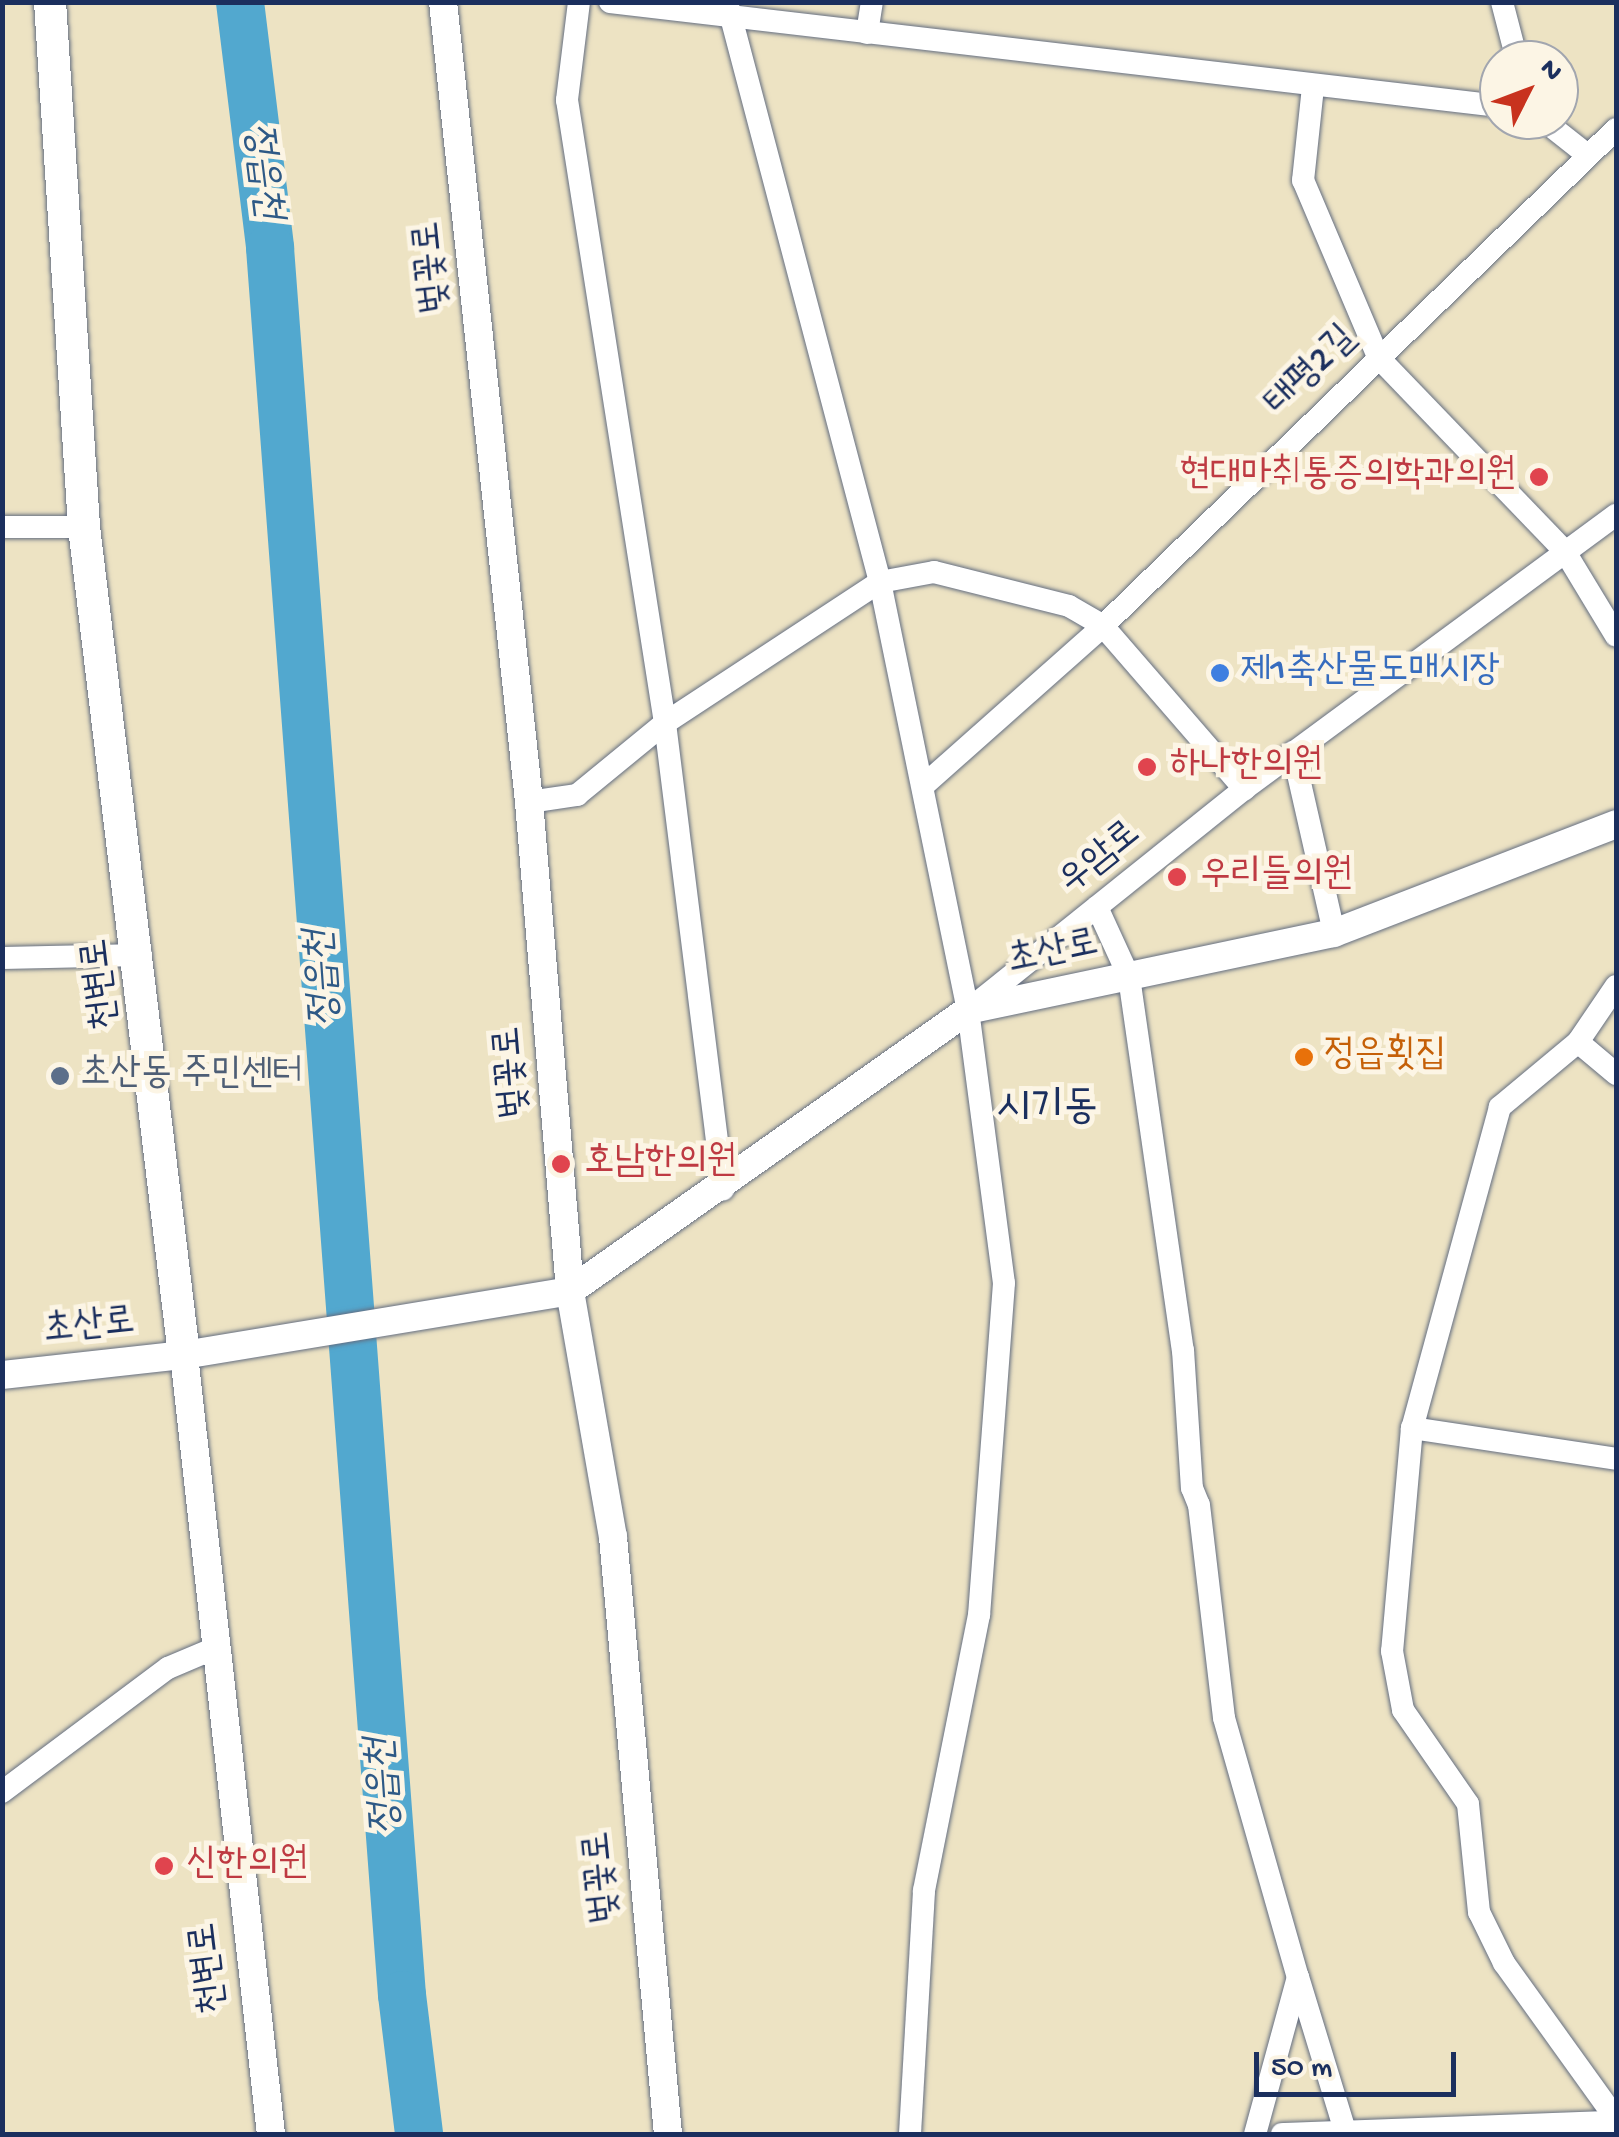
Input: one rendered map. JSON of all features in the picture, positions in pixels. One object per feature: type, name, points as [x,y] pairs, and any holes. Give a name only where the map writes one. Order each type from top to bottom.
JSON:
[{"type":"main road","name":"천변로","points":[[50,2],[84,527],[141,955],[184,1355]]},
{"type":"street","name":"벚꽃로","points":[[443,2],[528,802],[570,1291],[613,1537],[668,2134]]},
{"type":"street","points":[[579,2],[568,100],[664,723],[723,1189]]},
{"type":"street","points":[[610,2],[731,9],[868,33],[1479,104]]},
{"type":"street","points":[[868,33],[872,2]]},
{"type":"street","points":[[1502,2],[1512,40]]},
{"type":"street","points":[[731,9],[880,582],[924,786],[968,1010],[1004,1284],[979,1615],[924,1891],[910,2134]]},
{"type":"street","points":[[1313,87],[1303,180],[1378,357],[1564,550],[1616,636]]},
{"type":"street","name":"태평2길","points":[[924,786],[1103,626],[1585,154],[1616,129]]},
{"type":"street","points":[[1568,140],[1585,154]]},
{"type":"street","name":"우암로","points":[[968,1010],[1293,752],[1616,515]]},
{"type":"street","points":[[2,527],[84,527]]},
{"type":"street","points":[[528,802],[576,795],[664,723],[880,582],[934,572],[1069,606],[1103,626],[1244,790]]},
{"type":"street","points":[[1293,752],[1334,933]]},
{"type":"street","name":"초산로","points":[[2,1375],[184,1355],[570,1291],[723,1189],[968,1010],[1334,933],[1616,824]]},
{"type":"street","points":[[1098,907],[1129,976],[1183,1350],[1192,1488],[1199,1505],[1224,1718],[1346,2133]]},
{"type":"street","points":[[2,958],[141,955]]},
{"type":"street","points":[[1616,986],[1578,1042],[1500,1108],[1412,1428],[1392,1651],[1404,1710],[1468,1804],[1479,1912],[1504,1963],[1616,2121]]},
{"type":"street","points":[[1578,1042],[1616,1074]]},
{"type":"street","name":"천변로","points":[[184,1355],[213,1649],[271,2134]]},
{"type":"street","points":[[1412,1428],[1616,1459]]},
{"type":"street","points":[[2,1792],[168,1668],[213,1649]]},
{"type":"street","points":[[1255,2134],[1298,1976]]},
{"type":"street","points":[[1282,2134],[1616,2121]]},
{"type":"waterway","name":"정읍천","points":[[240,2],[270,248],[402,1995],[419,2134]]},
{"type":"place","name":"현대마취통증의학과의원","points":[[1539,477]]},
{"type":"place","name":"제1축산물도매시장","points":[[1220,673]]},
{"type":"place","name":"하나한의원","points":[[1147,767]]},
{"type":"place","name":"우리들의원","points":[[1177,877]]},
{"type":"place","name":"정읍횟집","points":[[1304,1057]]},
{"type":"place","name":"초산동 주민센터","points":[[60,1076]]},
{"type":"place","name":"호남한의원","points":[[561,1164]]},
{"type":"place","name":"신한의원","points":[[164,1866]]},
{"type":"district","name":"시기동","points":[[1047,1110]]}]
